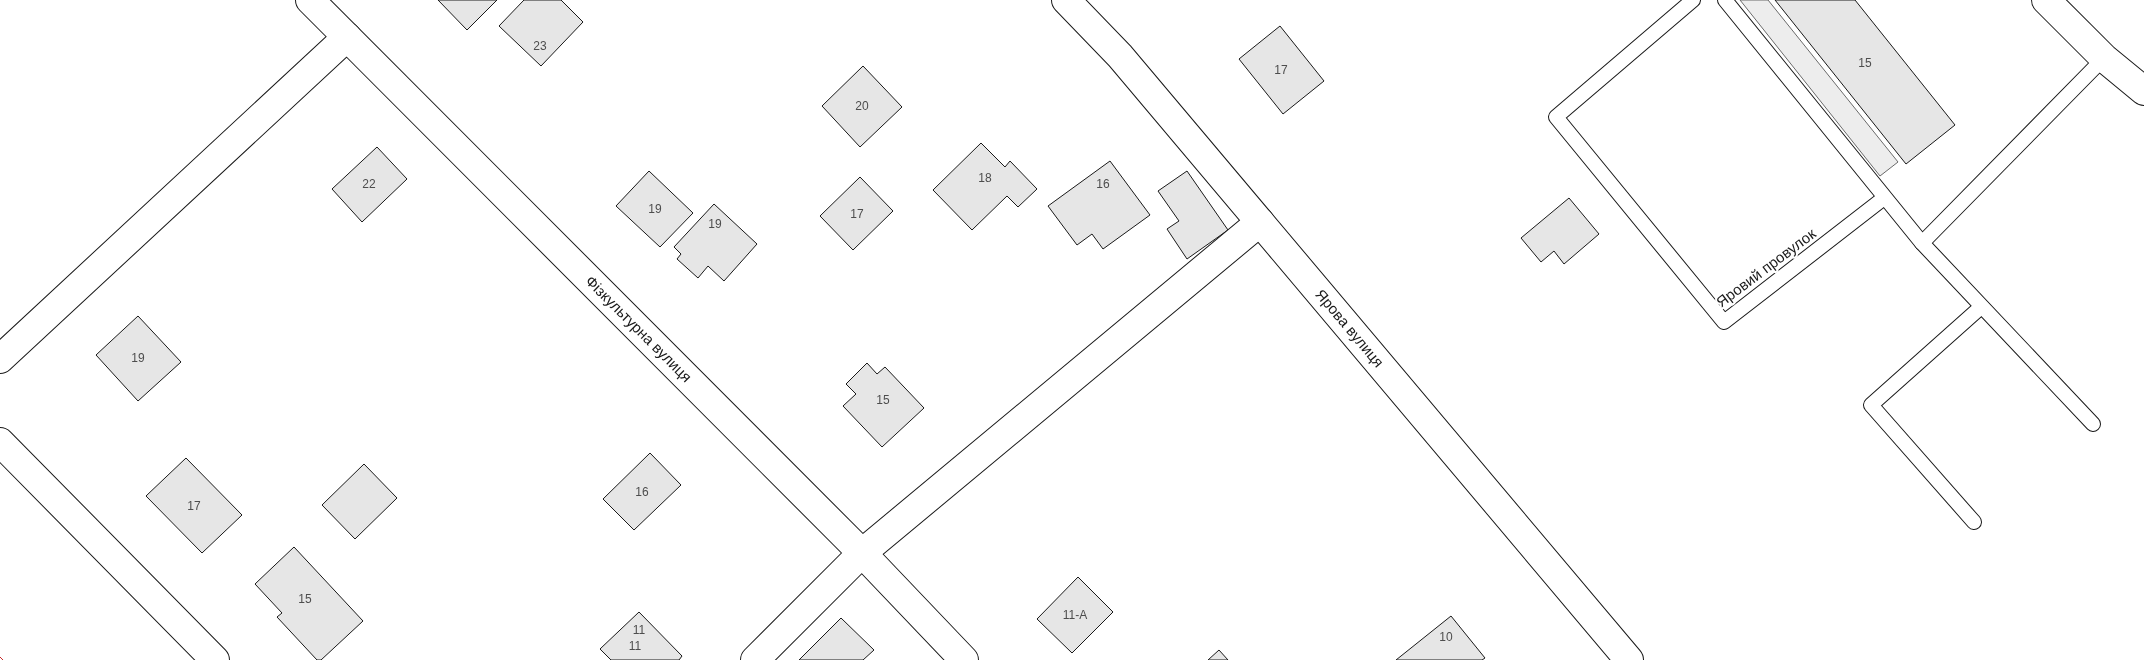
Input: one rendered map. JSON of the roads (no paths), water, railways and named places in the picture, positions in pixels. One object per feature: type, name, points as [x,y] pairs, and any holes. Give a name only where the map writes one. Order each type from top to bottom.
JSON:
[{"type":"street","name":"Фізкультурна вулиця","points":[[310,0],[862,553],[964,660]]},
{"type":"street","name":"Ярова вулиця","points":[[1066,0],[1120,56],[1629,660]]},
{"type":"street","points":[[2046,0],[2104,58],[2144,91]]},
{"type":"street","points":[[0,359],[347,38]]},
{"type":"street","points":[[755,660],[862,553],[1260,222]]},
{"type":"street","points":[[0,442],[215,660]]},
{"type":"lane","name":"Яровий провулок","points":[[1693,0],[1556,117],[1724,322],[1884,198]]},
{"type":"lane","points":[[1725,0],[1922,243],[2093,424]]},
{"type":"lane","points":[[1922,243],[2104,58]]},
{"type":"lane","points":[[1974,522],[1871,405],[1982,306]]}]
